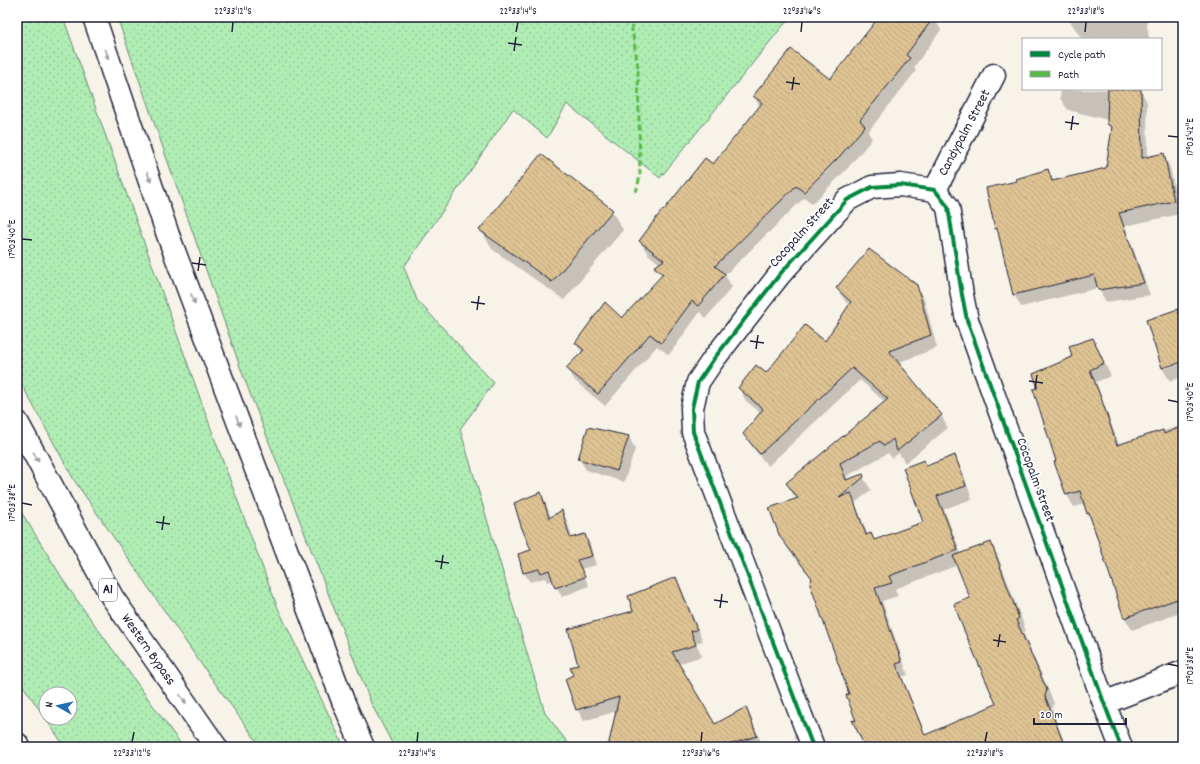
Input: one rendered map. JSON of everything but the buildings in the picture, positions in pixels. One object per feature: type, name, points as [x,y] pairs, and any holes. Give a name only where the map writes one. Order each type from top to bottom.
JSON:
[{"type":"main road","points":[[94,17],[168,235],[343,701],[363,747]]},
{"type":"main road","name":"Candypalm Street","points":[[935,190],[994,75]]},
{"type":"main road","name":"Cocopalm Street","points":[[813,747],[693,432],[692,408],[698,382],[713,360],[780,274],[848,200],[872,187],[900,185],[935,190],[948,207],[962,295],[967,320],[973,339],[1121,747]]},
{"type":"main road","name":"Western Bypass","points":[[17,422],[112,597],[216,747]]},
{"type":"main road","points":[[1104,703],[1183,672]]},
{"type":"green space","points":[[17,17],[63,17],[218,448],[277,606],[344,747],[261,747],[199,661],[74,480],[17,376]]},
{"type":"green space","points":[[117,17],[790,17],[660,178],[567,104],[547,138],[513,109],[404,267],[417,300],[494,383],[460,429],[545,713],[571,747],[394,747],[371,703],[244,378]]},
{"type":"green space","points":[[17,505],[69,589],[183,747],[65,747],[51,726],[78,726],[78,686],[38,686],[38,708],[17,677]]},
{"type":"marked path","points":[[630,17],[638,67],[640,176],[636,192]]},
{"type":"cycle path","points":[[813,747],[693,432],[692,408],[698,382],[713,360],[780,274],[847,200],[872,187],[900,185],[935,190],[948,207],[967,320],[1121,747]]}]
